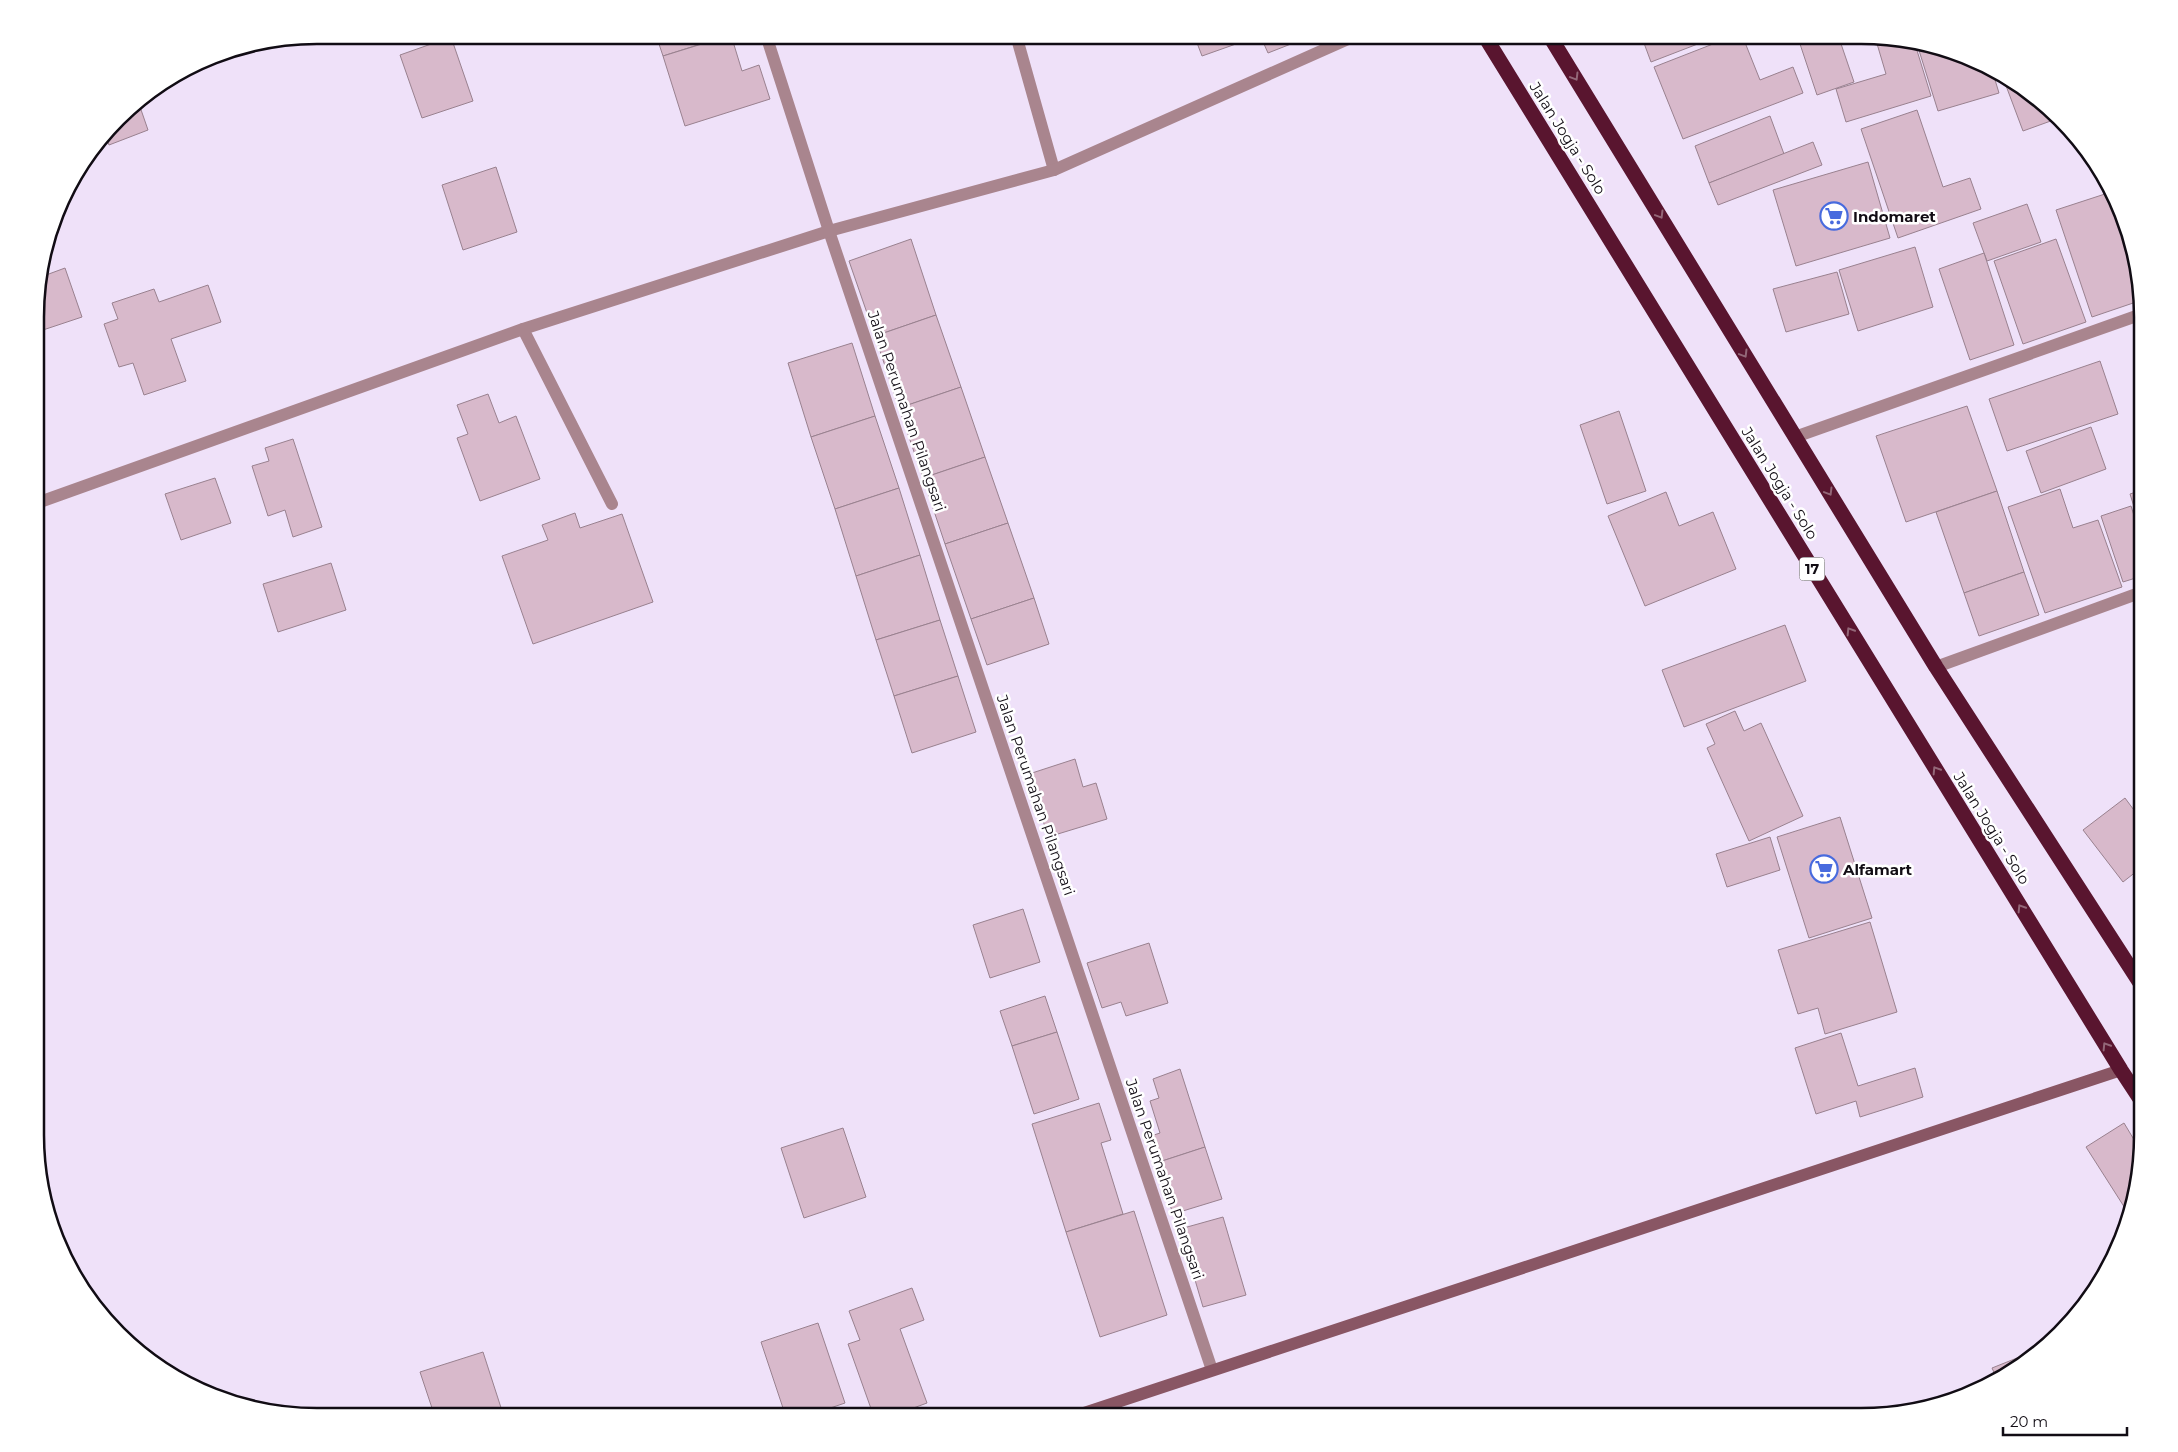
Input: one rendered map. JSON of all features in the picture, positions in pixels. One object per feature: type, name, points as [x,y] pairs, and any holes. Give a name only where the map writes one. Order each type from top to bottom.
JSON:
[{"type":"highway","name":"Jalan Jogja - Solo","points":[[1490,44],[2134,1090]]},
{"type":"highway","points":[[1555,44],[1936,667],[2134,974]]},
{"type":"street","name":"Jalan Perumahan Pilangsari","points":[[769,44],[829,231],[1212,1370]]},
{"type":"street","points":[[1019,44],[1054,170]]},
{"type":"street","points":[[44,500],[523,329],[829,231],[1054,170],[1337,44]]},
{"type":"street","points":[[1795,437],[2134,317]]},
{"type":"street","points":[[523,329],[612,504]]},
{"type":"street","points":[[1936,667],[2134,595]]},
{"type":"street","points":[[1099,1408],[2121,1070]]},
{"type":"building","points":[[431,44],[453,44],[473,101],[422,118],[400,55]]},
{"type":"building","points":[[659,44],[701,44],[663,56]]},
{"type":"building","points":[[702,44],[734,44],[742,71],[759,65],[770,99],[685,126],[663,56]]},
{"type":"building","points":[[1197,44],[1236,44],[1202,56]]},
{"type":"building","points":[[1264,44],[1291,44],[1268,53]]},
{"type":"building","points":[[1644,44],[1698,44],[1651,62]]},
{"type":"building","points":[[1713,44],[1746,44],[1760,80],[1793,67],[1803,93],[1683,139],[1654,67]]},
{"type":"building","points":[[1800,44],[1841,44],[1854,82],[1817,95]]},
{"type":"building","points":[[1877,44],[1917,49],[1931,96],[1846,122],[1836,89],[1886,74]]},
{"type":"building","points":[[1919,50],[1949,58],[1995,78],[1999,93],[1938,111]]},
{"type":"building","points":[[2006,85],[2041,111],[2051,121],[2023,131]]},
{"type":"building","points":[[140,108],[148,130],[109,145],[108,141],[111,137]]},
{"type":"building","points":[[1917,110],[1943,187],[1970,178],[1981,209],[1898,238],[1861,129]]},
{"type":"building","points":[[1770,116],[1784,154],[1709,183],[1695,146]]},
{"type":"building","points":[[1813,142],[1822,165],[1718,205],[1709,183]]},
{"type":"building","points":[[1868,162],[1890,238],[1796,266],[1773,190]]},
{"type":"building","points":[[496,167],[517,232],[463,250],[442,185]]},
{"type":"building","points":[[2105,194],[2125,248],[2134,303],[2092,317],[2056,210]]},
{"type":"building","points":[[2027,204],[2041,242],[1987,261],[1973,223]]},
{"type":"building","points":[[911,239],[936,315],[875,336],[849,261]]},
{"type":"building","points":[[2056,239],[2086,322],[2023,344],[1994,261]]},
{"type":"building","points":[[1915,247],[1933,307],[1858,331],[1839,270]]},
{"type":"building","points":[[1984,253],[2014,345],[1970,360],[1939,269]]},
{"type":"building","points":[[65,268],[82,317],[44,330],[44,299],[47,275]]},
{"type":"building","points":[[1837,272],[1849,314],[1786,332],[1773,289]]},
{"type":"building","points":[[208,285],[221,322],[171,339],[186,381],[144,395],[133,363],[119,367],[104,324],[118,319],[112,303],[154,289],[159,302]]},
{"type":"building","points":[[936,315],[961,387],[899,408],[875,336]]},
{"type":"building","points":[[852,343],[875,416],[811,437],[788,363]]},
{"type":"building","points":[[2100,361],[2118,414],[2007,451],[1989,399]]},
{"type":"building","points":[[961,387],[985,457],[923,478],[899,408]]},
{"type":"building","points":[[488,394],[499,423],[516,416],[540,479],[480,501],[457,438],[468,434],[457,405]]},
{"type":"building","points":[[1967,406],[1997,491],[1906,522],[1876,436]]},
{"type":"building","points":[[1619,411],[1646,491],[1607,504],[1580,425]]},
{"type":"building","points":[[875,416],[899,488],[835,509],[811,437]]},
{"type":"building","points":[[2091,427],[2106,469],[2041,493],[2026,451]]},
{"type":"building","points":[[293,439],[322,527],[293,537],[285,510],[268,516],[252,466],[269,461],[265,448]]},
{"type":"building","points":[[985,457],[1008,523],[945,544],[923,478]]},
{"type":"building","points":[[215,478],[231,523],[181,540],[165,494]]},
{"type":"building","points":[[899,488],[920,555],[856,576],[835,509]]},
{"type":"building","points":[[2060,489],[2073,528],[2098,520],[2122,587],[2045,613],[2008,507]]},
{"type":"building","points":[[1997,491],[2024,572],[1964,593],[1936,512]]},
{"type":"building","points":[[1666,492],[1679,526],[1713,512],[1736,569],[1645,606],[1608,516]]},
{"type":"building","points":[[2134,493],[2134,507],[2130,494]]},
{"type":"building","points":[[2131,506],[2134,516],[2134,579],[2123,582],[2101,516]]},
{"type":"building","points":[[575,513],[580,528],[622,514],[653,602],[533,644],[502,556],[548,540],[542,525]]},
{"type":"building","points":[[1008,523],[1034,598],[971,619],[945,544]]},
{"type":"building","points":[[920,555],[940,620],[876,640],[856,576]]},
{"type":"building","points":[[331,563],[346,610],[278,632],[263,584]]},
{"type":"building","points":[[2024,572],[2039,615],[1979,636],[1964,593]]},
{"type":"building","points":[[1034,598],[1049,644],[987,665],[971,619]]},
{"type":"building","points":[[940,620],[958,676],[894,696],[876,640]]},
{"type":"building","points":[[1785,625],[1806,681],[1684,727],[1662,670]]},
{"type":"building","points":[[958,676],[976,732],[912,753],[894,696]]},
{"type":"building","points":[[1735,711],[1744,731],[1761,723],[1803,816],[1749,841],[1707,748],[1715,744],[1706,724]]},
{"type":"building","points":[[1075,759],[1083,787],[1096,783],[1107,819],[1048,837],[1029,774]]},
{"type":"building","points":[[2125,798],[2134,810],[2134,873],[2123,882],[2083,830]]},
{"type":"building","points":[[1840,817],[1872,918],[1809,938],[1777,837]]},
{"type":"building","points":[[1770,837],[1780,870],[1727,887],[1716,854]]},
{"type":"building","points":[[1023,909],[1040,962],[990,978],[973,925]]},
{"type":"building","points":[[1870,922],[1897,1012],[1825,1034],[1818,1008],[1798,1014],[1778,950]]},
{"type":"building","points":[[1149,943],[1168,1003],[1126,1016],[1121,1002],[1102,1008],[1087,963]]},
{"type":"building","points":[[1045,996],[1057,1032],[1012,1046],[1000,1011]]},
{"type":"building","points":[[1057,1032],[1079,1099],[1034,1114],[1012,1046]]},
{"type":"building","points":[[1841,1033],[1858,1086],[1915,1068],[1923,1097],[1860,1117],[1856,1101],[1816,1114],[1795,1048]]},
{"type":"building","points":[[1180,1069],[1205,1147],[1156,1163],[1148,1137],[1160,1133],[1150,1101],[1159,1098],[1153,1079]]},
{"type":"building","points":[[1099,1103],[1111,1140],[1101,1143],[1123,1214],[1066,1232],[1032,1124]]},
{"type":"building","points":[[2124,1123],[2134,1140],[2132,1171],[2125,1207],[2086,1147]]},
{"type":"building","points":[[843,1128],[866,1197],[804,1218],[781,1148]]},
{"type":"building","points":[[1205,1147],[1222,1199],[1173,1214],[1156,1163]]},
{"type":"building","points":[[1134,1211],[1167,1315],[1100,1337],[1066,1232]]},
{"type":"building","points":[[1223,1217],[1246,1295],[1203,1307],[1180,1229]]},
{"type":"building","points":[[912,1288],[924,1320],[900,1329],[927,1403],[913,1408],[871,1408],[848,1344],[860,1340],[849,1311]]},
{"type":"building","points":[[818,1323],[845,1403],[830,1408],[783,1408],[761,1342]]},
{"type":"building","points":[[483,1352],[501,1408],[432,1408],[420,1372]]},
{"type":"building","points":[[2021,1357],[1995,1374],[1992,1368]]},
{"type":"place","name":"Indomaret","points":[[1834,216]]},
{"type":"place","name":"Alfamart","points":[[1824,869]]}]
